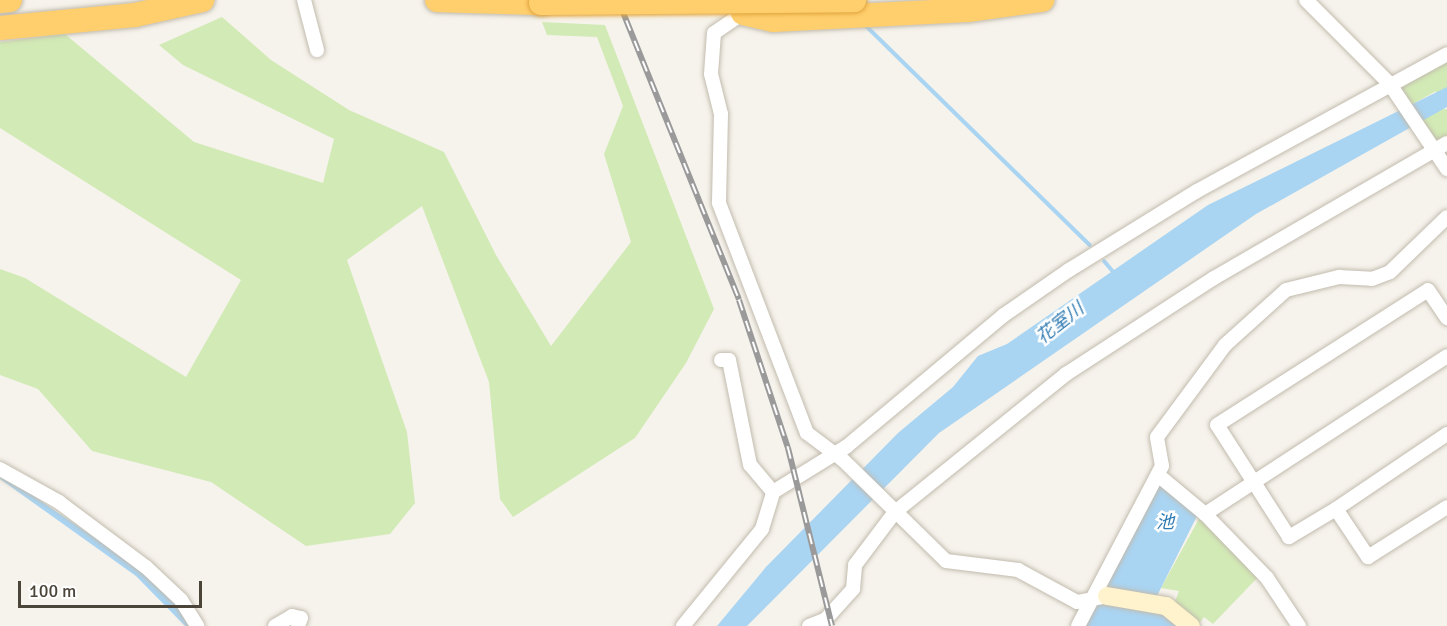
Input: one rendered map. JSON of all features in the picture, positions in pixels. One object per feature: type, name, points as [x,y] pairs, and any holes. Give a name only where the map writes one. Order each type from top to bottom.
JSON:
[{"type":"highway","points":[[0,1],[10,0]]},
{"type":"highway","points":[[0,16],[194,0]]},
{"type":"highway","points":[[0,28],[135,15],[202,0]]},
{"type":"highway","points":[[437,0],[541,3],[854,0]]},
{"type":"highway","points":[[752,7],[772,20],[968,10],[1042,0]]},
{"type":"street","points":[[304,0],[317,50]]},
{"type":"street","points":[[1306,0],[1391,86],[1439,145],[1447,169]]},
{"type":"street","points":[[684,12],[752,7]]},
{"type":"street","points":[[752,7],[714,33],[711,74],[721,114],[719,203],[807,433],[838,458],[946,561],[1018,570],[1089,603],[1107,596],[1166,606],[1191,626]]},
{"type":"street","points":[[683,626],[762,529],[773,492],[838,458],[1069,270],[1447,54]]},
{"type":"street","points":[[809,626],[825,620],[853,589],[855,565],[892,509],[1066,374],[1214,278],[1439,145]]},
{"type":"street","points":[[1078,626],[1162,466],[1157,437],[1249,320],[1286,290],[1339,277],[1372,279],[1390,272],[1447,217]]},
{"type":"street","points":[[1447,318],[1428,290],[1217,424],[1289,537],[1336,509],[1447,434]]},
{"type":"street","points":[[1205,514],[1252,481],[1447,356]]},
{"type":"street","points":[[720,360],[729,360],[750,465],[773,492]]},
{"type":"street","points":[[0,469],[59,502],[146,567],[181,600],[197,626]]},
{"type":"street","points":[[1158,475],[1205,514],[1267,578],[1299,626]]},
{"type":"street","points":[[1336,509],[1368,557],[1447,507]]},
{"type":"street","points":[[275,626],[292,616],[301,618],[298,626]]},
{"type":"green space","points":[[222,17],[271,60],[349,110],[444,152],[496,255],[551,346],[631,242],[604,154],[623,106],[597,37],[547,35],[542,22],[605,25],[714,309],[686,363],[635,438],[513,517],[500,499],[489,382],[422,206],[347,260],[407,432],[415,503],[390,534],[306,546],[211,482],[92,451],[38,389],[0,375],[0,269],[25,278],[186,377],[241,280],[0,128],[0,42],[65,34],[194,142],[323,183],[334,139],[183,65],[159,45]]},
{"type":"green space","points":[[1447,61],[1447,100],[1434,98],[1436,91],[1411,105],[1398,86]]},
{"type":"green space","points":[[1447,109],[1447,137],[1436,143],[1420,120],[1433,110]]},
{"type":"green space","points":[[1200,517],[1260,575],[1213,624],[1204,617],[1197,626],[1172,609],[1179,591],[1161,588]]},
{"type":"water","name":"花室川","points":[[1447,87],[1447,107],[1256,214],[939,433],[747,626],[717,626],[766,567],[898,433],[953,387],[978,356],[1007,344],[1208,205]]},
{"type":"water","points":[[0,473],[142,570],[178,602],[193,626],[185,626],[136,576],[0,479]]},
{"type":"water","name":"池","points":[[1158,479],[1197,516],[1155,600],[1095,598]]},
{"type":"water","points":[[1107,599],[1154,606],[1187,626],[1082,626],[1091,606]]},
{"type":"waterway","points":[[866,26],[1090,245]]},
{"type":"waterway","points":[[1104,261],[1115,274]]},
{"type":"railway","points":[[618,0],[739,300],[788,448],[832,626]]}]
